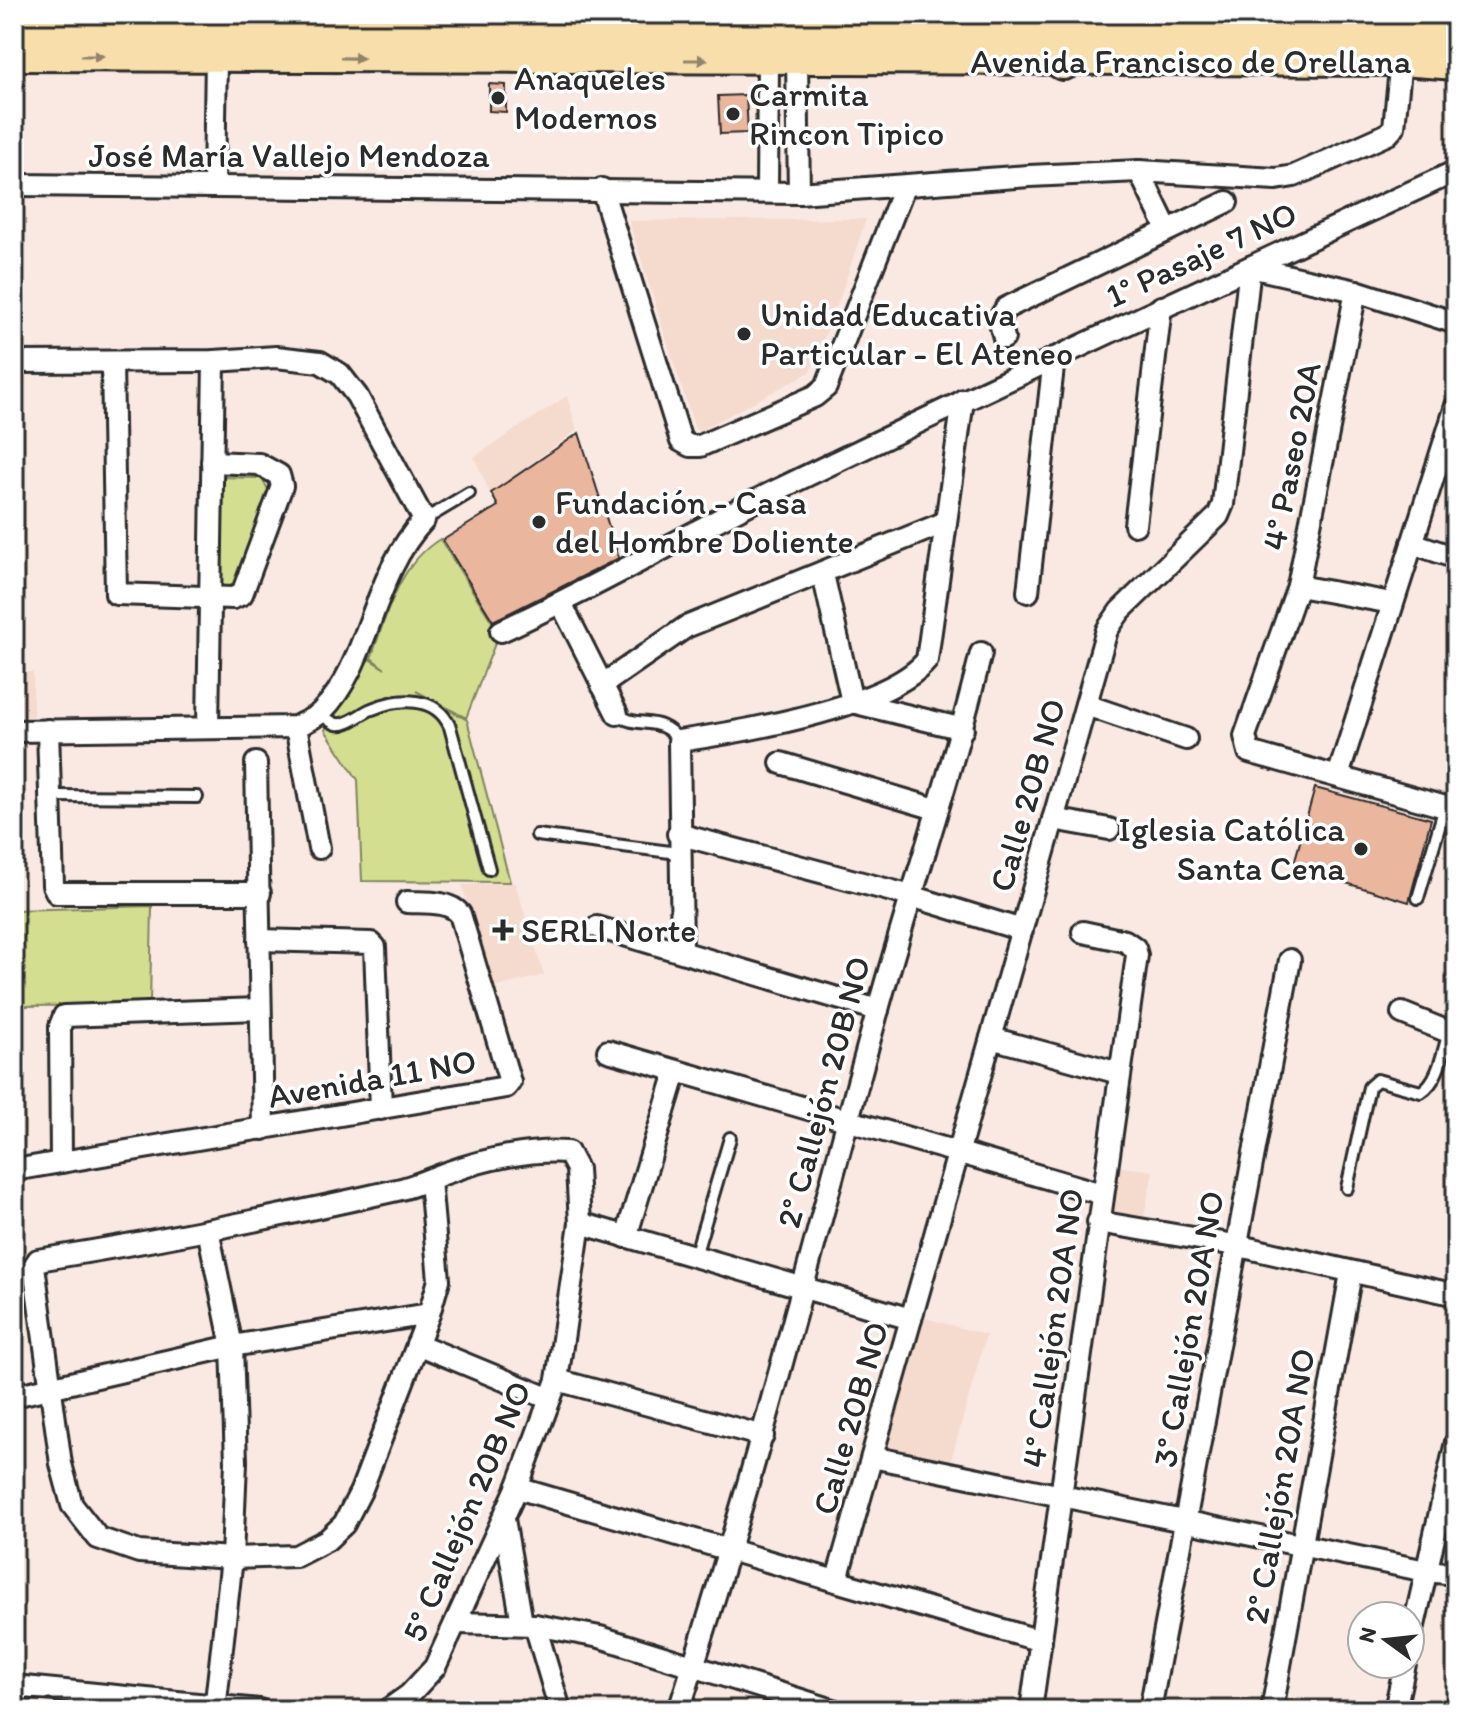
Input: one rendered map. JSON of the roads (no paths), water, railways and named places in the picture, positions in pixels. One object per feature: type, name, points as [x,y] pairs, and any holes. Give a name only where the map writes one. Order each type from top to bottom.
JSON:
[{"type":"highway","name":"Avenida Francisco de Orellana","points":[[14,25],[1130,32],[1399,47],[1456,33]]},
{"type":"highway","points":[[1063,62],[1130,32]]},
{"type":"highway","points":[[1399,47],[1456,63]]},
{"type":"main road","name":"Avenida Francisco de Orellana","points":[[14,55],[1063,62],[1399,47]]},
{"type":"street","name":"José María Vallejo Mendoza","points":[[14,185],[799,193],[1139,171],[1276,179],[1294,176],[1388,134],[1394,127],[1399,47]]},
{"type":"street","points":[[214,185],[216,57]]},
{"type":"street","points":[[767,192],[783,60]]},
{"type":"street","points":[[783,60],[799,193]]},
{"type":"street","points":[[1139,171],[1167,229]]},
{"type":"street","name":"1° Pasaje 7 NO","points":[[501,631],[562,605],[750,504],[963,400],[1456,171]]},
{"type":"street","points":[[602,189],[681,441],[690,446],[700,446],[815,396],[826,387],[904,187]]},
{"type":"street","points":[[1004,338],[999,319],[1006,308],[1227,202]]},
{"type":"street","points":[[1250,267],[1356,291],[1456,323]]},
{"type":"street","name":"Calle 20B NO","points":[[837,1579],[1112,621],[1218,516],[1223,504],[1250,267]]},
{"type":"street","name":"4° Paseo 20A","points":[[1356,291],[1298,586],[1392,603]]},
{"type":"street","points":[[1135,525],[1161,307]]},
{"type":"street","points":[[14,362],[214,361],[300,357],[320,362],[340,374],[357,396],[424,520],[394,559],[341,686],[321,713],[296,727],[14,731]]},
{"type":"street","points":[[1028,592],[1054,358]]},
{"type":"street","points":[[208,726],[214,361]]},
{"type":"street","points":[[112,362],[116,594],[233,598],[242,594],[282,486],[279,475],[272,467],[212,462]]},
{"type":"street","points":[[682,951],[678,844],[679,741],[763,728],[852,702],[916,672],[927,660],[963,400]]},
{"type":"street","points":[[1338,776],[1456,406]]},
{"type":"street","points":[[602,685],[686,627],[946,522]]},
{"type":"street","points":[[1412,543],[1456,558]]},
{"type":"street","points":[[823,574],[852,702]]},
{"type":"street","points":[[1298,586],[1245,736],[1246,746],[1260,757],[1450,809]]},
{"type":"street","points":[[562,605],[617,714]]},
{"type":"street","name":"2° Callejón 20B NO","points":[[679,1710],[732,1549],[878,1010],[936,809],[963,729],[981,653]]},
{"type":"street","points":[[852,702],[963,729]]},
{"type":"street","points":[[1086,705],[1186,739]]},
{"type":"street","points":[[296,727],[319,848]]},
{"type":"street","points":[[48,730],[53,885],[57,893],[260,893]]},
{"type":"street","points":[[256,763],[263,1129]]},
{"type":"street","points":[[781,763],[936,809]]},
{"type":"street","points":[[1053,819],[1109,829]]},
{"type":"street","points":[[678,844],[911,896],[1022,930]]},
{"type":"street","name":"Avenida 11 NO","points":[[14,1170],[506,1087],[510,1082],[460,914],[453,906],[445,904],[407,902]]},
{"type":"street","points":[[597,927],[878,1010]]},
{"type":"street","name":"4° Callejón 20A NO","points":[[1031,1710],[1137,955],[1135,948],[1125,941],[1083,932]]},
{"type":"street","points":[[259,940],[371,943],[375,947],[381,1109]]},
{"type":"street","name":"3° Callejón 20A NO","points":[[1150,1710],[1290,960]]},
{"type":"street","points":[[61,1162],[60,1026],[64,1016],[259,1009]]},
{"type":"street","points":[[1402,1013],[1452,1033]]},
{"type":"street","points":[[991,1038],[1119,1073]]},
{"type":"street","points":[[608,1051],[1102,1194]]},
{"type":"street","points":[[626,1237],[676,1072]]},
{"type":"street","name":"5° Callejón 20B NO","points":[[388,1710],[410,1703],[435,1667],[517,1488],[553,1390],[580,1223],[577,1169],[568,1152],[548,1150],[505,1158],[449,1172],[430,1181]]},
{"type":"street","points":[[430,1181],[439,1280],[429,1314],[361,1491],[344,1524],[327,1540],[296,1556],[232,1558],[139,1552],[98,1538],[72,1505],[61,1464],[34,1266],[38,1260],[208,1230],[430,1181]]},
{"type":"street","points":[[1098,1222],[1235,1245],[1456,1295]]},
{"type":"street","points":[[580,1223],[911,1319]]},
{"type":"street","points":[[208,1230],[232,1346],[236,1462],[232,1558],[215,1708]]},
{"type":"street","name":"2° Callejón 20A NO","points":[[1272,1710],[1299,1545],[1351,1273]]},
{"type":"street","points":[[14,1396],[232,1346],[429,1314]]},
{"type":"street","points":[[417,1344],[553,1390],[763,1436]]},
{"type":"street","points":[[1420,1600],[1456,1442]]},
{"type":"street","points":[[872,1457],[1426,1571],[1456,1574]]},
{"type":"street","points":[[517,1488],[1041,1641]]},
{"type":"street","points":[[504,1519],[529,1624],[560,1710]]},
{"type":"street","points":[[457,1623],[529,1624],[600,1637],[833,1710]]},
{"type":"street","points":[[1395,1710],[1402,1680]]},
{"type":"street","points":[[14,1686],[259,1710]]},
{"type":"lane","points":[[424,520],[469,493]]},
{"type":"lane","points":[[321,713],[335,724],[341,724],[371,709],[409,699],[440,713],[450,727],[489,869]]},
{"type":"lane","points":[[617,714],[622,718],[657,723],[671,730],[679,741]]},
{"type":"lane","points":[[50,796],[197,797]]},
{"type":"lane","points":[[1418,898],[1450,809]]},
{"type":"lane","points":[[537,835],[678,844]]},
{"type":"lane","points":[[1347,1188],[1369,1087],[1377,1080],[1421,1092],[1426,1090],[1432,1083],[1452,1033]]},
{"type":"lane","points":[[695,1256],[730,1138]]},
{"type":"place","name":"Anaqueles Modernos","points":[[498,98]]},
{"type":"place","name":"Carmita Rincon Tipico","points":[[733,114]]},
{"type":"place","name":"Unidad Educativa Particular - El Ateneo","points":[[744,334]]},
{"type":"place","name":"Fundación - Casa del Hombre Doliente","points":[[539,522]]},
{"type":"place","name":"Iglesia Católica Santa Cena","points":[[1361,849]]},
{"type":"place","name":"SERLI Norte","points":[[503,930]]}]
